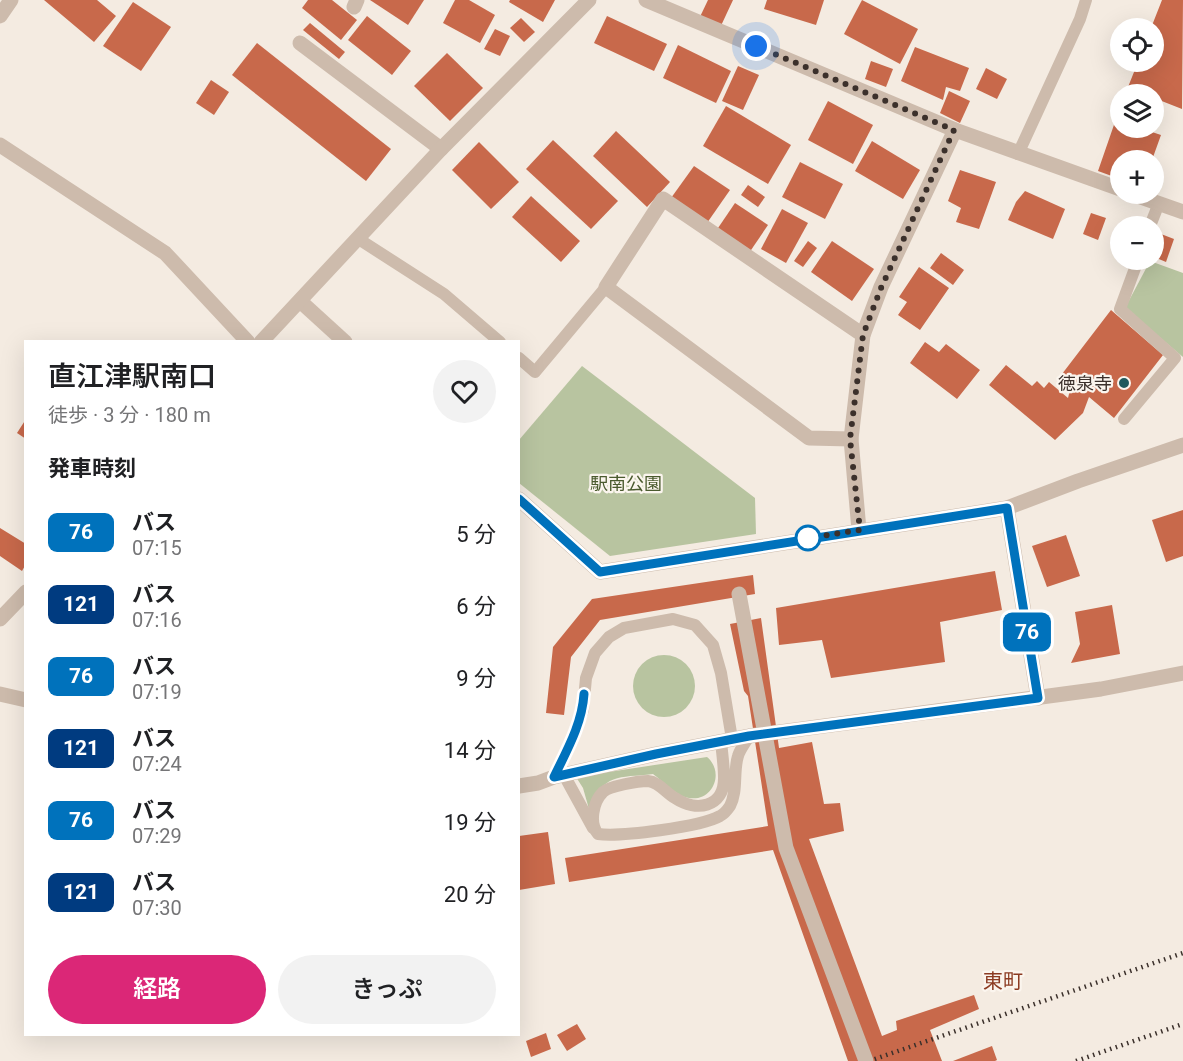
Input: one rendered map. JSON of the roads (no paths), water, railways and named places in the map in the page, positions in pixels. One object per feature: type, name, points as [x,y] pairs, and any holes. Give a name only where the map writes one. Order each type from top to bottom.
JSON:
[{"type":"street","points":[[0,16],[11,0]]},
{"type":"street","points":[[263,340],[441,149],[589,0]]},
{"type":"street","points":[[646,0],[954,130],[1110,186]]},
{"type":"street","points":[[300,43],[441,149]]},
{"type":"street","points":[[860,530],[850,439],[863,335],[881,288],[954,130]]},
{"type":"street","points":[[0,145],[165,253],[246,340]]},
{"type":"street","points":[[850,439],[809,438],[606,287],[663,199],[863,335]]},
{"type":"street","points":[[1162,204],[1183,212]]},
{"type":"street","points":[[300,302],[343,340]]},
{"type":"street","points":[[520,500],[600,572],[1007,508],[1078,481],[1183,446]]},
{"type":"street","points":[[1007,508],[1038,698]]},
{"type":"street","points":[[0,619],[24,594]]},
{"type":"street","points":[[739,594],[786,848],[866,1061]]},
{"type":"street","points":[[520,786],[749,736],[1101,689],[1183,673]]},
{"type":"street","points":[[0,694],[24,700]]},
{"type":"lane","points":[[1018,154],[1080,19],[1086,0]]},
{"type":"lane","points":[[357,238],[444,294],[498,340]]},
{"type":"lane","points":[[1124,419],[1175,358],[1120,309],[1134,270]]},
{"type":"lane","points":[[520,359],[535,372],[606,287]]},
{"type":"lane","points":[[594,828],[593,816],[597,802],[604,791],[613,787],[649,781],[687,805],[701,807],[711,803],[720,792],[724,780],[727,740],[721,673],[713,645],[695,625],[673,619],[624,628],[609,637],[595,652],[585,678],[583,710],[559,776],[598,834],[611,836],[669,829],[722,815],[730,805],[734,792],[738,755],[749,736]]},
{"type":"railway","points":[[869,1061],[1183,953]]},
{"type":"railway","points":[[1076,1061],[1183,1024]]},
{"type":"place","name":"徳泉寺","points":[[1124,383]]},
{"type":"district","name":"東町","points":[[1003,981]]},
{"type":"park label","name":"駅南公園","points":[[626,483]]}]
